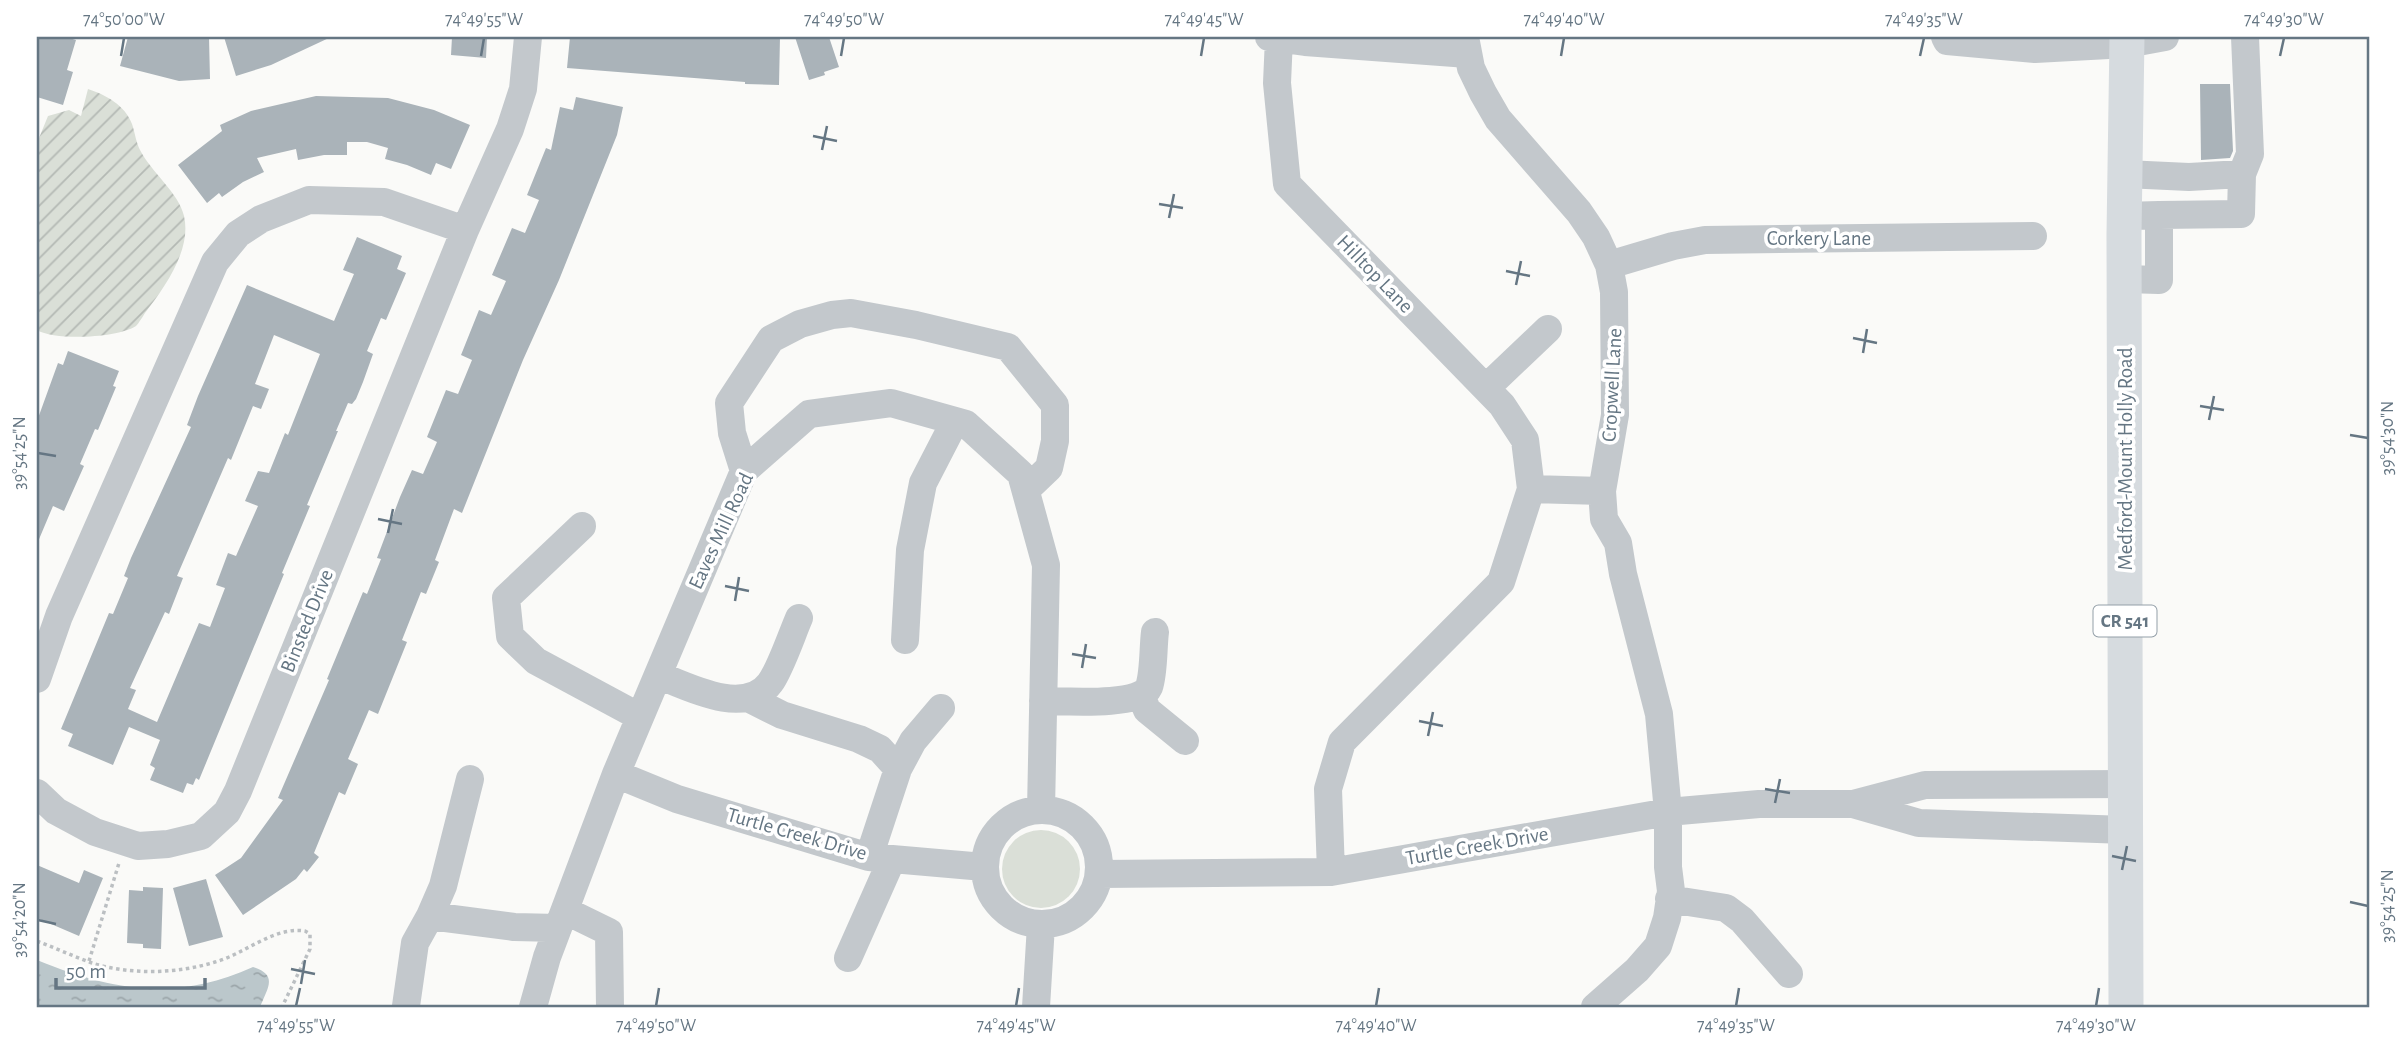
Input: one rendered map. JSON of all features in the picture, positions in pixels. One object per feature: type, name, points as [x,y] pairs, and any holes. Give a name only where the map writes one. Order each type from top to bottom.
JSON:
[{"type":"main road","name":"Medford-Mount Holly Road","points":[[2126,1007],[2124,216],[2127,41]]},
{"type":"street","name":"Binsted Drive","points":[[37,793],[56,811],[94,832],[138,846],[168,844],[201,836],[227,812],[510,129],[523,89],[528,37]]},
{"type":"street","points":[[1274,37],[1467,45]]},
{"type":"street","name":"Hilltop Lane","points":[[1274,37],[1287,184],[1502,405],[1525,440],[1531,489],[1502,582],[1342,742],[1328,789],[1331,872]]},
{"type":"street","points":[[1945,37],[1947,41],[2035,49],[2165,37]]},
{"type":"street","points":[[2124,216],[2241,214],[2242,174],[2250,154],[2245,37]]},
{"type":"street","name":"Cropwell Lane","points":[[1467,45],[1471,68],[1498,119],[1579,212],[1596,237],[1609,265],[1614,292],[1615,415],[1602,491],[1604,519],[1618,543],[1623,574],[1656,694],[1663,740],[1668,812],[1669,899],[1664,933],[1658,946],[1637,970],[1595,1007]]},
{"type":"street","points":[[2125,174],[2189,177],[2242,174]]},
{"type":"street","points":[[37,680],[48,611],[215,262],[238,234],[261,219],[309,201],[384,202],[466,230]]},
{"type":"street","points":[[2125,279],[2159,280],[2159,215]]},
{"type":"street","name":"Corkery Lane","points":[[1609,265],[1673,246],[1706,240],[2033,236]]},
{"type":"street","points":[[744,471],[732,433],[729,403],[771,340],[800,324],[851,313],[1008,347],[1055,405],[1055,441],[1049,468],[1026,489]]},
{"type":"street","points":[[1486,388],[1548,329]]},
{"type":"street","name":"Eaves Mill Road","points":[[533,1007],[547,957],[616,774],[744,471],[809,414],[891,403],[966,424],[1021,474],[1046,565],[1041,810]]},
{"type":"street","points":[[905,640],[910,550],[923,483],[955,421]]},
{"type":"street","points":[[1531,489],[1602,491]]},
{"type":"street","points":[[582,526],[506,598],[510,636],[536,661],[640,717]]},
{"type":"street","points":[[748,698],[769,684],[799,618]]},
{"type":"street","points":[[1043,702],[1125,700],[1141,695],[1148,688],[1155,632]]},
{"type":"street","points":[[658,675],[711,696],[748,698],[782,715],[859,739],[880,749],[898,769]]},
{"type":"street","points":[[1141,695],[1147,710],[1185,741]]},
{"type":"street","points":[[848,958],[881,858],[898,769],[913,741],[941,708]]},
{"type":"street","name":"Turtle Creek Drive","points":[[616,774],[677,799],[881,858],[984,867]]},
{"type":"street","points":[[406,1006],[415,943],[443,886],[470,779]]},
{"type":"street","name":"Turtle Creek Drive","points":[[1100,874],[1331,872],[1668,812],[1759,804],[1853,804],[1925,785],[2126,784]]},
{"type":"street","name":"Turtle Creek Drive","points":[[1853,804],[1919,823],[2126,830]]},
{"type":"street","points":[[1041,810],[1065,814],[1085,829],[1097,850],[1100,874],[1093,895],[1080,911],[1062,922],[1041,925],[1013,917],[992,896],[984,867],[989,845],[1001,827],[1019,815],[1041,810]]},
{"type":"street","points":[[1669,899],[1726,908],[1742,920],[1788,974]]},
{"type":"street","points":[[430,916],[514,927],[562,920],[609,932],[610,1007]]},
{"type":"street","points":[[1036,1007],[1041,925]]},
{"type":"path","points":[[89,961],[119,862]]},
{"type":"path","points":[[37,941],[89,961],[120,968],[153,971],[182,969],[215,962],[286,931],[306,931],[310,934],[310,949],[282,1007]]},
{"type":"shaded area","points":[[88,89],[114,102],[129,117],[140,150],[181,207],[184,216],[184,242],[175,268],[136,326],[102,335],[58,336],[37,330],[37,143],[48,116],[69,110],[81,116]]},
{"type":"shaded area","points":[[1041,830],[1056,833],[1069,841],[1077,854],[1080,869],[1077,884],[1069,897],[1056,905],[1041,908],[1026,905],[1013,897],[1005,884],[1002,869],[1005,854],[1013,841],[1026,833]]},
{"type":"water","points":[[37,960],[92,979],[145,988],[197,985],[253,967],[266,974],[269,983],[260,1007],[37,1007]]},
{"type":"building","points":[[37,37],[66,37],[76,40],[67,70],[73,72],[63,105],[37,97]]},
{"type":"building","points":[[128,37],[209,37],[210,79],[179,81],[120,66]]},
{"type":"building","points":[[224,37],[331,37],[271,65],[236,76]]},
{"type":"building","points":[[452,37],[487,37],[486,58],[451,55]]},
{"type":"building","points":[[570,37],[780,37],[779,85],[567,68]]},
{"type":"building","points":[[795,37],[829,37],[839,67],[809,80]]},
{"type":"building","points":[[2200,84],[2230,84],[2233,151],[2230,158],[2201,160]]},
{"type":"building","points":[[316,96],[388,98],[434,110],[470,125],[451,169],[436,163],[431,175],[385,159],[388,148],[367,142],[347,142],[347,155],[324,155],[298,160],[296,149],[257,158],[264,172],[243,182],[222,197],[219,193],[207,203],[178,165],[222,131],[220,125],[251,111]]},
{"type":"building","points":[[576,97],[623,107],[617,135],[559,280],[523,360],[462,513],[454,509],[435,560],[439,562],[426,594],[421,592],[402,640],[407,642],[378,714],[369,710],[348,759],[358,764],[345,795],[339,792],[314,853],[319,857],[307,872],[304,869],[296,879],[243,915],[215,875],[241,858],[283,800],[278,798],[329,680],[327,679],[363,592],[367,594],[381,559],[377,558],[400,497],[412,470],[423,474],[437,442],[427,437],[446,390],[458,394],[472,360],[461,355],[479,310],[491,315],[506,281],[492,275],[512,228],[525,233],[539,200],[527,195],[546,148],[551,150],[560,107],[573,110]]},
{"type":"building","points":[[357,237],[402,256],[397,269],[406,273],[386,320],[381,318],[367,351],[373,354],[363,382],[356,399],[352,404],[348,403],[336,431],[307,505],[310,506],[282,573],[284,574],[199,780],[196,778],[193,785],[187,783],[183,793],[150,780],[155,768],[150,765],[160,740],[129,727],[113,765],[68,746],[73,734],[61,729],[109,613],[113,614],[128,578],[124,576],[131,558],[191,427],[187,425],[198,396],[247,285],[334,321],[354,274],[343,270]],"holes":[[[274,335],[320,354],[288,435],[285,433],[269,473],[258,471],[245,501],[258,506],[236,556],[228,553],[216,585],[225,588],[210,627],[199,623],[157,722],[128,709],[136,690],[130,688],[165,612],[169,614],[183,578],[177,576],[228,458],[231,460],[253,406],[261,409],[269,389],[255,384]]]},
{"type":"building","points":[[68,351],[119,371],[113,386],[116,387],[80,464],[84,466],[64,511],[53,506],[37,544],[37,421],[58,363],[63,365]]},
{"type":"building","points":[[37,865],[79,883],[84,870],[103,878],[79,936],[37,918]]},
{"type":"building","points":[[206,879],[223,937],[189,946],[173,888]]},
{"type":"building","points":[[143,887],[163,888],[161,949],[143,948],[143,944],[127,943],[129,890],[143,891]]}]
